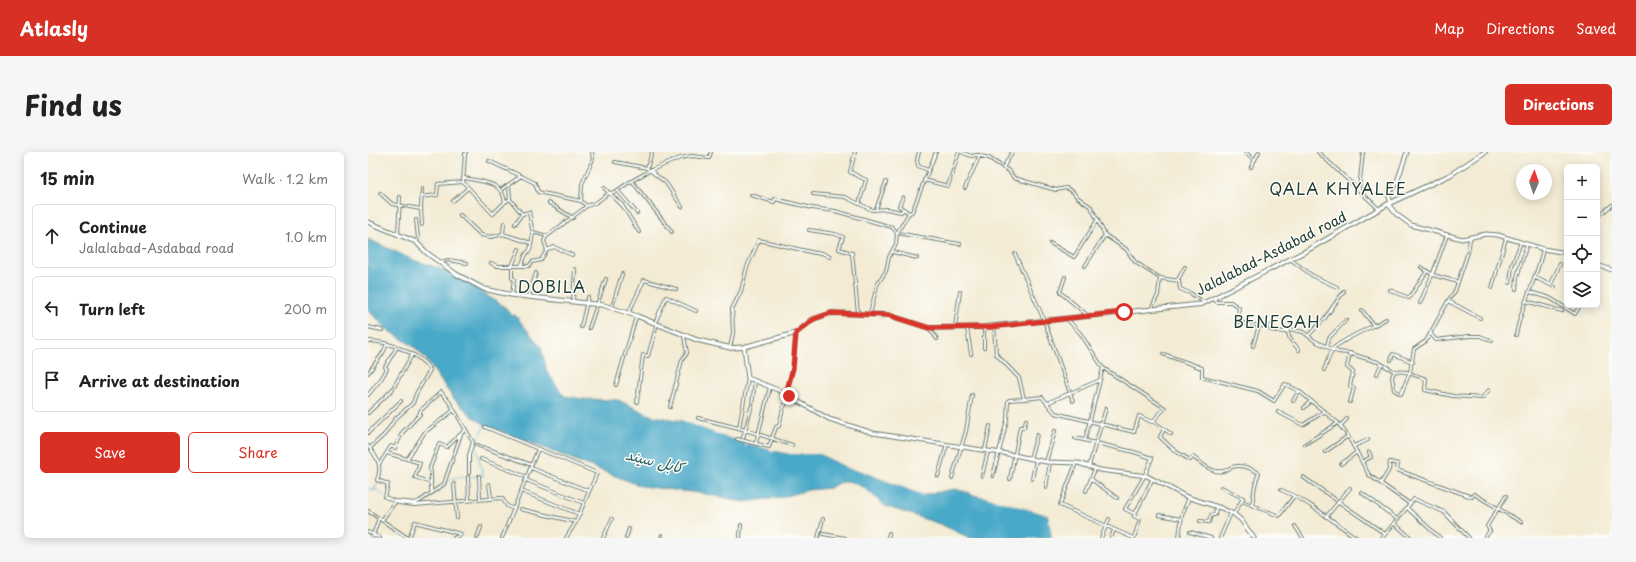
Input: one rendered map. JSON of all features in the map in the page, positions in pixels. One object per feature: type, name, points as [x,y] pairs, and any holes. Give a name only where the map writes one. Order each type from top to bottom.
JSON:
[{"type":"main road","name":"Jalalabad-Asdabad road","points":[[368,222],[416,242],[440,263],[456,274],[484,289],[512,295],[572,300],[612,307],[697,340],[730,348],[744,347],[796,333],[819,316],[831,313],[858,313],[898,317],[929,328],[984,327],[1205,303],[1290,259],[1389,204],[1450,175],[1486,152]]},
{"type":"street","points":[[463,182],[466,152]]},
{"type":"street","points":[[580,201],[582,184],[593,159],[592,152]]},
{"type":"street","points":[[647,168],[652,152]]},
{"type":"street","points":[[547,250],[544,241],[548,236],[574,218],[587,206],[597,202],[609,193],[618,191],[650,170],[671,161],[692,156],[709,158],[711,152]]},
{"type":"street","points":[[855,152],[850,172],[866,181],[859,204]]},
{"type":"street","points":[[918,152],[918,166],[928,170]]},
{"type":"street","points":[[870,314],[877,285],[883,278],[889,257],[896,244],[897,233],[909,213],[912,212],[936,152]]},
{"type":"street","points":[[924,180],[948,186],[960,152],[970,156],[980,155],[989,158],[1009,171],[1014,178],[1056,190],[1066,188],[1074,192],[1077,197],[1091,207],[1105,235],[1126,249],[1130,257],[1142,268],[1160,278],[1177,280],[1180,282],[1180,289],[1190,293],[1205,303]]},
{"type":"street","points":[[1003,168],[1012,152]]},
{"type":"street","points":[[1245,152],[1254,160]]},
{"type":"street","points":[[1251,167],[1259,152]]},
{"type":"street","points":[[1318,152],[1380,210]]},
{"type":"street","points":[[1359,189],[1363,152]]},
{"type":"street","points":[[1408,152],[1396,185],[1388,194],[1389,204],[1396,214],[1407,223],[1462,239],[1470,239],[1486,234],[1506,238],[1543,249],[1564,252]]},
{"type":"street","points":[[966,188],[980,155]]},
{"type":"street","points":[[489,161],[534,183],[538,192],[580,201],[587,206]]},
{"type":"street","points":[[616,162],[647,168],[650,170],[666,183],[682,207]]},
{"type":"street","points":[[502,190],[521,176]]},
{"type":"street","points":[[464,179],[495,185],[502,190],[505,202]]},
{"type":"street","points":[[632,181],[672,232]]},
{"type":"street","points":[[463,182],[493,214],[510,199]]},
{"type":"street","points":[[421,197],[437,196],[438,184],[463,182]]},
{"type":"street","points":[[875,210],[886,182]]},
{"type":"street","points":[[509,185],[510,199],[522,214]]},
{"type":"street","points":[[453,201],[468,188]]},
{"type":"street","points":[[604,188],[622,205],[639,232]]},
{"type":"street","points":[[422,189],[422,225]]},
{"type":"street","points":[[618,191],[637,213]]},
{"type":"street","points":[[380,193],[389,203],[421,209]]},
{"type":"street","points":[[751,194],[774,202],[775,199],[835,212],[892,227],[897,233],[960,244]]},
{"type":"street","points":[[813,194],[845,197],[875,210],[887,209],[897,213],[904,210]]},
{"type":"street","points":[[398,234],[400,197]]},
{"type":"street","points":[[903,197],[899,206],[909,213]]},
{"type":"street","points":[[549,203],[574,218]]},
{"type":"street","points":[[1600,215],[1612,205]]},
{"type":"street","points":[[516,224],[522,214],[529,212],[533,232],[530,250],[526,254],[522,266]]},
{"type":"street","points":[[460,215],[481,235],[491,237],[503,234],[531,243]]},
{"type":"street","points":[[416,220],[418,238],[416,242]]},
{"type":"street","points":[[1050,243],[1074,257],[1098,220]]},
{"type":"street","points":[[503,234],[504,223]]},
{"type":"street","points":[[809,230],[835,234],[843,238],[839,249],[852,253],[854,260],[853,275],[858,313]]},
{"type":"street","points":[[533,232],[548,236]]},
{"type":"street","points":[[1420,303],[1447,234]]},
{"type":"street","points":[[1086,266],[1105,235]]},
{"type":"street","points":[[1492,288],[1506,238]]},
{"type":"street","points":[[1394,371],[1392,377],[1394,390],[1401,394],[1410,373],[1414,349],[1426,341],[1455,291],[1468,252],[1470,239]]},
{"type":"street","points":[[730,348],[733,333],[732,309],[741,291],[747,267],[759,240],[815,253],[822,253],[830,258]]},
{"type":"street","points":[[1510,283],[1512,266],[1521,242]]},
{"type":"street","points":[[1516,289],[1517,277],[1527,244]]},
{"type":"street","points":[[491,263],[497,266],[529,266],[532,262],[541,260],[547,250],[554,247],[572,255]]},
{"type":"street","points":[[512,295],[514,280],[512,278],[512,266],[519,249]]},
{"type":"street","points":[[1516,334],[1519,318],[1530,292],[1543,249]]},
{"type":"street","points":[[893,252],[917,258]]},
{"type":"street","points":[[1015,254],[1044,320],[1072,401]]},
{"type":"street","points":[[1290,259],[1313,276],[1337,287]]},
{"type":"street","points":[[440,263],[448,260],[468,263]]},
{"type":"street","points":[[1551,284],[1560,264]]},
{"type":"street","points":[[1600,266],[1612,270]]},
{"type":"street","points":[[1177,280],[1185,267]]},
{"type":"street","points":[[1420,267],[1427,270],[1432,275],[1458,282]]},
{"type":"street","points":[[572,300],[575,269]]},
{"type":"street","points":[[1390,290],[1409,298],[1427,270]]},
{"type":"street","points":[[530,297],[536,273]]},
{"type":"street","points":[[612,307],[622,274]]},
{"type":"street","points":[[1065,277],[1059,291],[1087,315]]},
{"type":"street","points":[[1534,277],[1555,287]]},
{"type":"street","points":[[1151,309],[1158,295],[1160,278]]},
{"type":"street","points":[[589,328],[596,304],[606,279]]},
{"type":"street","points":[[629,313],[644,280],[676,289]]},
{"type":"street","points":[[955,327],[960,292]]},
{"type":"street","points":[[1308,336],[1325,318],[1344,292]]},
{"type":"street","points":[[1530,292],[1550,298],[1564,307]]},
{"type":"street","points":[[581,327],[588,297]]},
{"type":"street","points":[[637,402],[643,355],[648,356],[656,323],[666,297],[696,311]]},
{"type":"street","points":[[1213,298],[1217,302],[1231,302],[1239,308],[1237,321],[1259,326],[1269,326],[1271,330],[1303,332],[1341,353],[1350,353],[1378,362],[1394,371],[1410,373],[1426,378],[1425,390],[1453,396],[1482,398],[1489,390]]},
{"type":"street","points":[[1448,301],[1480,318]]},
{"type":"street","points":[[1526,301],[1562,311]]},
{"type":"street","points":[[1566,308],[1575,314],[1578,308]]},
{"type":"street","points":[[1362,310],[1374,326]]},
{"type":"street","points":[[616,385],[637,316]]},
{"type":"street","points":[[1066,318],[1080,333],[1102,368],[1165,408],[1153,421]]},
{"type":"street","points":[[1324,370],[1333,349],[1341,341],[1386,319]]},
{"type":"street","points":[[1327,346],[1329,338],[1346,320]]},
{"type":"street","points":[[994,326],[996,354],[1019,378],[1024,399]]},
{"type":"street","points":[[1253,346],[1259,326]]},
{"type":"street","points":[[368,327],[382,330]]},
{"type":"street","points":[[966,327],[971,354]]},
{"type":"street","points":[[984,327],[984,348]]},
{"type":"street","points":[[929,328],[937,339]]},
{"type":"street","points":[[1287,330],[1290,339],[1299,350]]},
{"type":"street","points":[[737,439],[768,447],[776,427],[779,426],[787,395],[793,368],[796,333]]},
{"type":"street","points":[[1430,333],[1436,340],[1480,336],[1492,341]]},
{"type":"street","points":[[670,407],[682,360],[687,353],[684,335]]},
{"type":"street","points":[[368,344],[369,341],[397,347],[420,359],[430,370],[416,394],[413,403],[395,418],[385,434],[369,448],[380,463]]},
{"type":"street","points":[[368,373],[383,353],[387,344]]},
{"type":"street","points":[[368,395],[382,380],[387,369],[385,367],[397,347]]},
{"type":"street","points":[[739,428],[748,378],[744,347]]},
{"type":"street","points":[[1350,353],[1347,367],[1353,372],[1350,386],[1354,388],[1350,402]]},
{"type":"street","points":[[1163,354],[1202,368],[1202,377],[1258,391],[1274,401],[1285,384],[1299,391],[1338,423],[1354,446],[1369,475],[1410,504]]},
{"type":"street","points":[[1391,360],[1393,354],[1413,362]]},
{"type":"street","points":[[368,413],[392,390],[412,355]]},
{"type":"street","points":[[1377,374],[1381,365]]},
{"type":"street","points":[[1085,440],[1102,368]]},
{"type":"street","points":[[748,378],[787,395],[829,419],[873,432],[998,452],[1048,462],[1076,463],[1095,469],[1145,475],[1189,498],[1233,514],[1252,536],[1248,538]]},
{"type":"street","points":[[1047,402],[1100,380]]},
{"type":"street","points":[[743,438],[746,430],[755,381]]},
{"type":"street","points":[[756,443],[770,387]]},
{"type":"street","points":[[1294,401],[1299,391]]},
{"type":"street","points":[[469,473],[469,455],[473,442],[454,410],[441,392],[420,411],[420,414],[402,433],[395,448],[391,446],[380,463],[380,474],[378,480],[388,484],[385,497],[394,502],[414,505],[456,500],[502,498],[508,506],[514,509]]},
{"type":"street","points":[[952,478],[971,408],[972,395]]},
{"type":"street","points":[[998,452],[993,476],[1005,422],[1007,420],[1008,401],[1042,397],[1055,413],[1090,420],[1134,432],[1139,416],[1153,421],[1171,434]]},
{"type":"street","points":[[368,434],[401,401]]},
{"type":"street","points":[[1304,408],[1311,402]]},
{"type":"street","points":[[1089,467],[1106,408]]},
{"type":"street","points":[[407,459],[425,432],[454,410]]},
{"type":"street","points":[[1278,412],[1303,425],[1325,411]]},
{"type":"street","points":[[698,418],[746,430],[792,445]]},
{"type":"street","points":[[1340,426],[1347,418]]},
{"type":"street","points":[[1010,479],[1020,427],[1024,427],[1026,420]]},
{"type":"street","points":[[1305,444],[1338,423]]},
{"type":"street","points":[[982,476],[990,426]]},
{"type":"street","points":[[485,427],[597,473],[580,514],[566,538]]},
{"type":"street","points":[[1164,429],[1160,437],[1175,451],[1190,460],[1193,457],[1210,469],[1223,472],[1232,467],[1241,466],[1252,468],[1259,473],[1255,480],[1255,491],[1252,505]]},
{"type":"street","points":[[432,493],[430,468],[439,444],[447,447],[465,430]]},
{"type":"street","points":[[1046,488],[1048,462],[1054,430]]},
{"type":"street","points":[[382,520],[397,500],[415,503],[444,484],[461,434]]},
{"type":"street","points":[[1030,458],[1037,435]]},
{"type":"street","points":[[1325,452],[1348,436]]},
{"type":"street","points":[[1075,438],[1096,442],[1152,458],[1145,475],[1125,509],[1135,514],[1134,516],[1140,519],[1133,538],[1060,505],[1076,463]]},
{"type":"street","points":[[1354,446],[1368,440]]},
{"type":"street","points":[[938,476],[947,444]]},
{"type":"street","points":[[477,445],[589,491]]},
{"type":"street","points":[[502,538],[538,449]]},
{"type":"street","points":[[1341,464],[1357,452]]},
{"type":"street","points":[[1362,462],[1371,457],[1369,452]]},
{"type":"street","points":[[387,453],[420,463],[415,477],[431,483]]},
{"type":"street","points":[[481,459],[584,503]]},
{"type":"street","points":[[1032,479],[1036,460]]},
{"type":"street","points":[[1381,483],[1389,470],[1390,462],[1398,464],[1397,470],[1472,498],[1474,494],[1521,522]]},
{"type":"street","points":[[1086,491],[1095,469]]},
{"type":"street","points":[[479,476],[480,499]]},
{"type":"street","points":[[468,477],[469,500]]},
{"type":"street","points":[[1303,477],[1385,534]]},
{"type":"street","points":[[1091,479],[1117,498]]},
{"type":"street","points":[[1135,514],[1153,479]]},
{"type":"street","points":[[454,484],[457,518]]},
{"type":"street","points":[[489,484],[491,498]]},
{"type":"street","points":[[1221,487],[1243,498],[1242,501],[1279,516],[1294,496]]},
{"type":"street","points":[[1326,517],[1350,488]]},
{"type":"street","points":[[1280,490],[1294,496],[1357,538]]},
{"type":"street","points":[[521,491],[580,514]]},
{"type":"street","points":[[1362,493],[1397,519]]},
{"type":"street","points":[[1484,538],[1490,531],[1487,526],[1506,496]]},
{"type":"street","points":[[1179,536],[1182,519],[1189,498]]},
{"type":"street","points":[[1382,538],[1414,499],[1444,512],[1469,538]]},
{"type":"street","points":[[1220,538],[1242,501]]},
{"type":"street","points":[[1200,521],[1209,522],[1211,515],[1215,515],[1216,507]]},
{"type":"street","points":[[1406,508],[1440,538]]},
{"type":"street","points":[[520,509],[576,522]]},
{"type":"street","points":[[368,511],[409,538],[415,522],[461,534]]},
{"type":"street","points":[[1159,515],[1182,519]]},
{"type":"street","points":[[372,538],[379,518]]},
{"type":"street","points":[[604,538],[612,519]]},
{"type":"street","points":[[818,538],[823,519]]},
{"type":"street","points":[[1101,538],[1109,519]]},
{"type":"street","points":[[1394,523],[1411,538]]},
{"type":"street","points":[[740,538],[741,524]]},
{"type":"street","points":[[1295,526],[1303,538]]},
{"type":"street","points":[[477,538],[481,527]]},
{"type":"street","points":[[626,538],[629,529]]},
{"type":"street","points":[[1111,538],[1114,530]]},
{"type":"street","points":[[368,532],[380,538]]},
{"type":"street","points":[[1190,532],[1211,538]]},
{"type":"street","points":[[888,538],[889,533]]},
{"type":"street","points":[[454,538],[461,534]]},
{"type":"street","points":[[459,538],[461,534]]},
{"type":"street","points":[[823,534],[845,538]]},
{"type":"water","name":"کابل سيند","points":[[368,239],[413,260],[439,268],[467,282],[506,308],[511,316],[515,315],[541,347],[547,372],[564,396],[582,399],[618,400],[652,416],[684,421],[735,440],[783,453],[820,454],[850,469],[861,471],[923,495],[955,489],[970,493],[971,495],[991,498],[1048,515],[1052,538],[970,538],[940,524],[885,506],[865,488],[849,481],[838,483],[830,488],[808,490],[782,497],[744,502],[707,494],[641,486],[485,425],[471,415],[454,399],[425,358],[414,347],[387,329],[368,310]]},
{"type":"pier","points":[[673,417],[686,420],[734,439],[791,452],[820,453],[851,467],[926,494],[923,495],[861,471],[850,469],[820,454],[790,454],[773,450],[771,453],[771,450],[747,443],[746,449],[745,442],[722,436]]},
{"type":"pier","points":[[981,494],[1050,514],[1054,538],[1052,538],[1048,515],[978,495]]},
{"type":"waterway","points":[[422,502],[440,490],[452,478],[483,476],[476,444],[484,427]]},
{"type":"waterway","points":[[374,491],[380,474],[379,463]]},
{"type":"waterway","points":[[368,489],[377,490],[384,496]]},
{"type":"district","name":"QALA KHYALEE","points":[[1338,188]]},
{"type":"district","name":"DOBILA","points":[[552,286]]},
{"type":"district","name":"BENEGAH","points":[[1277,321]]},
{"type":"route","points":[[789,396],[786,394],[791,381],[796,333],[803,326],[819,316],[831,313],[888,315],[929,328],[991,327],[1050,319],[1124,312]]}]
